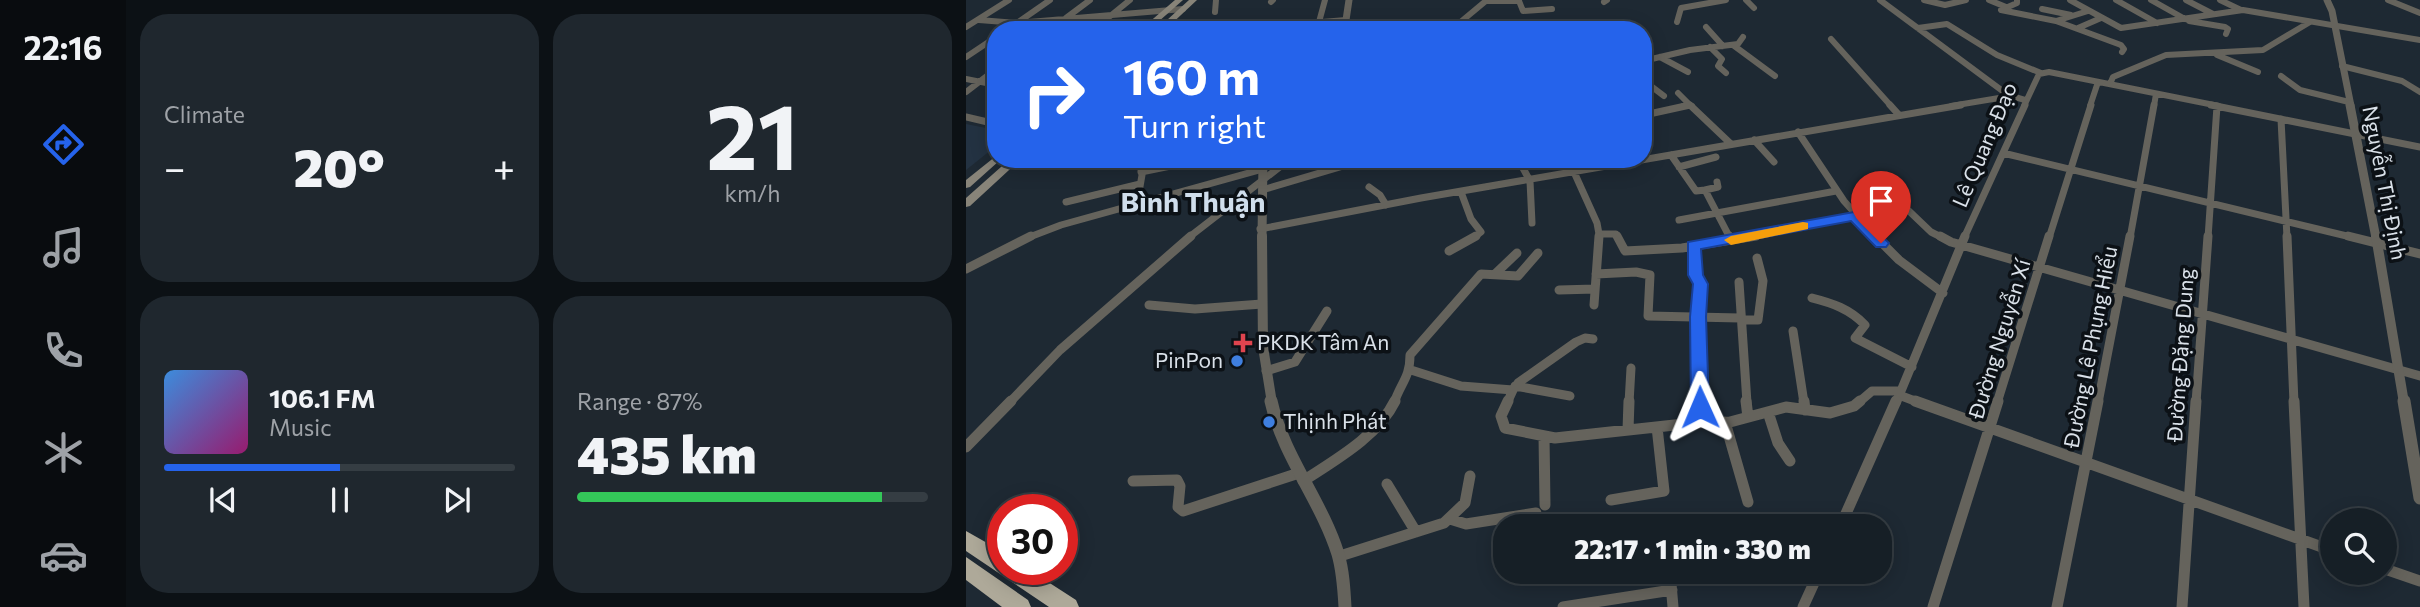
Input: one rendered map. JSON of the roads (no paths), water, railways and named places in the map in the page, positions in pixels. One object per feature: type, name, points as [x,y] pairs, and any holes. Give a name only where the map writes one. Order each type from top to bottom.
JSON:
[{"type":"highway","points":[[966,540],[987,554]]},
{"type":"highway","points":[[966,568],[1020,607]]},
{"type":"highway","points":[[1034,585],[1068,607]]},
{"type":"main road","points":[[1154,21],[1179,0]]},
{"type":"main road","points":[[1170,21],[1193,0]]},
{"type":"main road","points":[[966,185],[987,167]]},
{"type":"main road","points":[[966,204],[1006,168]]},
{"type":"street","points":[[966,27],[1009,0]]},
{"type":"street","points":[[1020,21],[1050,0]]},
{"type":"street","points":[[1064,19],[1090,0]]},
{"type":"street","points":[[1104,21],[1130,0]]},
{"type":"street","points":[[1214,12],[1216,0]]},
{"type":"street","points":[[1319,21],[1325,0]]},
{"type":"street","points":[[1332,21],[1346,20],[1349,0]]},
{"type":"street","points":[[1462,21],[1487,1],[1519,1],[1523,11],[1552,12],[1555,0]]},
{"type":"street","points":[[1677,22],[1680,8],[1726,0]]},
{"type":"street","points":[[1746,0],[1754,8]]},
{"type":"street","points":[[1880,0],[2011,96],[2025,100]]},
{"type":"street","points":[[1924,0],[1934,6],[1958,5],[1966,0]]},
{"type":"street","points":[[1989,0],[2006,7]]},
{"type":"street","points":[[2017,0],[2017,3],[2001,10],[2078,28],[2121,45],[2124,49],[2122,52]]},
{"type":"street","points":[[2070,0],[2115,26],[2144,28],[2157,23],[2244,10]]},
{"type":"street","points":[[2116,0],[2157,23]]},
{"type":"street","points":[[2151,0],[2183,19],[2225,27],[2228,29],[2226,34]]},
{"type":"street","points":[[2186,0],[2214,15]]},
{"type":"street","points":[[2221,0],[2244,10],[2420,40]]},
{"type":"street","name":"Nguyễn Thị Định","points":[[2327,0],[2377,243],[2420,498]]},
{"type":"street","points":[[2388,0],[2420,13]]},
{"type":"street","points":[[1040,21],[1183,9]]},
{"type":"street","points":[[2042,9],[2073,16]]},
{"type":"street","points":[[2056,21],[2088,11]]},
{"type":"street","points":[[2078,28],[2101,19]]},
{"type":"street","points":[[979,20],[992,21]]},
{"type":"street","points":[[2110,84],[2113,77],[2162,56],[2263,50],[2310,22]]},
{"type":"street","points":[[1918,28],[1947,24],[1997,55],[2041,73]]},
{"type":"street","points":[[1706,27],[1723,46]]},
{"type":"street","points":[[1652,59],[1733,45],[1743,37]]},
{"type":"street","points":[[1831,39],[1899,115]]},
{"type":"street","points":[[966,57],[987,43]]},
{"type":"street","points":[[1733,45],[1775,76]]},
{"type":"street","points":[[1710,47],[1722,60],[1718,66],[1726,73]]},
{"type":"street","points":[[2212,53],[2259,72]]},
{"type":"street","points":[[1660,57],[1688,72]]},
{"type":"street","points":[[2342,66],[2402,81],[2420,92]]},
{"type":"street","name":"Lê Quang Đạo","points":[[1846,514],[1912,367],[1961,245],[2025,100],[2036,77],[2041,73],[2110,84],[2420,147]]},
{"type":"street","points":[[966,92],[987,75]]},
{"type":"street","points":[[2281,76],[2300,90],[2349,102]]},
{"type":"street","points":[[966,79],[987,84]]},
{"type":"street","name":"Đường Nguyễn Xí","points":[[1933,607],[2098,82]]},
{"type":"street","points":[[1652,87],[1664,96]]},
{"type":"street","points":[[1678,93],[1731,144]]},
{"type":"street","name":"Đường Lê Phụng Hiểu","points":[[2057,607],[2120,292],[2156,94]]},
{"type":"street","points":[[1652,158],[2011,96]]},
{"type":"street","points":[[1652,113],[1690,105]]},
{"type":"street","name":"Đường Đặng Dung","points":[[2182,607],[2217,106]]},
{"type":"street","points":[[966,117],[987,122]]},
{"type":"street","points":[[2281,120],[2304,607]]},
{"type":"street","points":[[1798,132],[1854,216],[1906,267],[1943,293]]},
{"type":"street","points":[[1754,140],[1774,162]]},
{"type":"street","points":[[2003,153],[2420,254]]},
{"type":"street","points":[[1671,155],[1696,191],[1718,187],[1717,182]]},
{"type":"street","points":[[1679,167],[1716,157]]},
{"type":"street","points":[[1137,204],[1140,168]]},
{"type":"street","points":[[1141,172],[1161,168]]},
{"type":"street","points":[[966,270],[998,251],[1042,232],[1137,204],[1262,175],[1302,181],[1335,168]]},
{"type":"street","points":[[1523,168],[1530,181],[1532,223]]},
{"type":"street","points":[[1260,229],[1596,168]]},
{"type":"street","points":[[1574,172],[1597,223],[1599,234],[1594,305]]},
{"type":"street","points":[[1262,175],[1260,229],[1266,371],[1278,430],[1330,530],[1340,556],[1345,583],[1345,607]]},
{"type":"street","points":[[966,447],[1059,350],[1262,175]]},
{"type":"street","points":[[1066,202],[1140,184]]},
{"type":"street","points":[[1369,187],[1378,192],[1386,205]]},
{"type":"street","points":[[1705,190],[1731,240]]},
{"type":"street","points":[[1679,220],[1836,191]]},
{"type":"street","points":[[1449,251],[1481,232],[1471,219],[1461,192]]},
{"type":"street","points":[[1909,211],[1931,232],[1961,245],[2420,376]]},
{"type":"street","points":[[1599,234],[1616,234],[1623,250],[1628,251],[1693,246],[1854,216]]},
{"type":"street","points":[[1693,246],[1695,275],[1701,284],[1698,317],[1700,422]]},
{"type":"street","points":[[1495,274],[1517,253]]},
{"type":"street","points":[[1133,481],[1177,480],[1180,486],[1178,507],[1183,511],[1301,477],[1340,457],[1377,425],[1394,404],[1399,388],[1411,370],[1409,360],[1412,352],[1471,284],[1481,274],[1518,276],[1538,253]]},
{"type":"street","points":[[1596,274],[1647,273],[1651,278],[1648,316],[1741,319],[1754,322],[1758,320],[1763,281],[1757,258]]},
{"type":"street","points":[[1739,282],[1748,416]]},
{"type":"street","points":[[1559,290],[1595,289]]},
{"type":"street","points":[[1812,298],[1831,303],[1853,314],[1865,326],[1855,338],[1912,367]]},
{"type":"street","points":[[1149,305],[1195,309],[1262,304]]},
{"type":"street","points":[[1266,371],[1295,362],[1327,311]]},
{"type":"street","points":[[1794,331],[1805,410]]},
{"type":"street","points":[[1593,339],[1586,338],[1576,342],[1514,388],[1503,410],[1502,424],[1512,431],[1565,437],[1700,422],[1725,422],[1786,407],[1837,412],[1854,406],[1880,388],[2320,547]]},
{"type":"street","points":[[1628,430],[1631,368]]},
{"type":"street","points":[[1411,370],[1461,386],[1514,388],[1570,396]]},
{"type":"street","points":[[1768,412],[1778,443],[1790,461]]},
{"type":"street","points":[[1725,422],[1748,502]]},
{"type":"street","points":[[1611,500],[1664,491],[1657,427]]},
{"type":"street","points":[[1450,519],[1466,524],[1541,509],[1544,436]]},
{"type":"street","points":[[1340,556],[1450,519],[1465,503],[1470,476]]},
{"type":"street","points":[[1387,484],[1416,532]]},
{"type":"street","points":[[2397,573],[2420,581]]},
{"type":"street","points":[[1671,584],[1673,607]]},
{"type":"street","points":[[1803,607],[1814,584]]},
{"type":"street","points":[[1563,607],[1672,590]]},
{"type":"place","name":"PKDK Tâm An","points":[[1243,343]]},
{"type":"place","name":"PinPon","points":[[1237,361]]},
{"type":"place","name":"Thịnh Phát","points":[[1269,422]]},
{"type":"district","name":"Bình Thuận","points":[[1193,202]]}]
